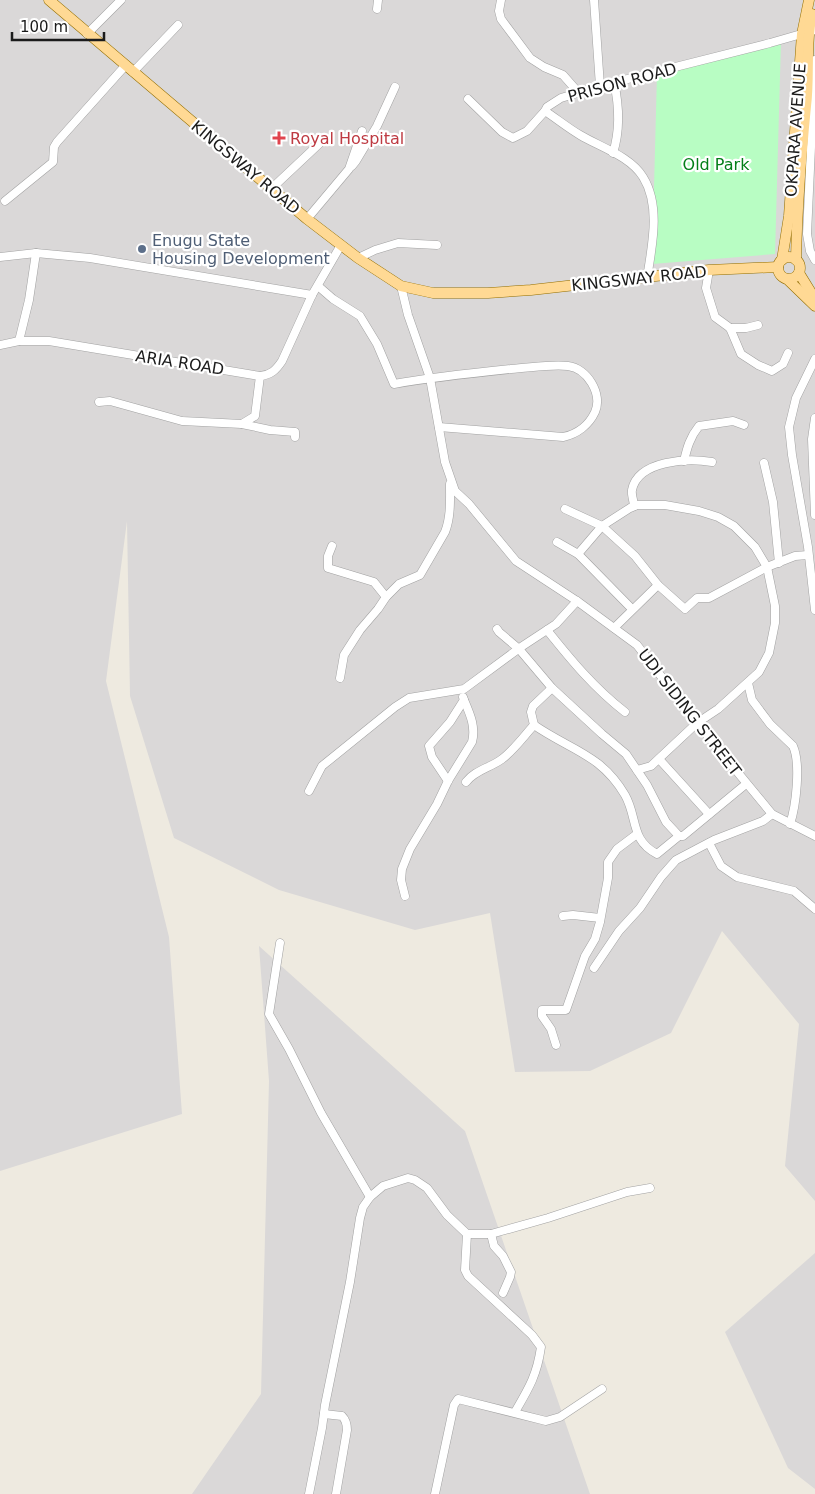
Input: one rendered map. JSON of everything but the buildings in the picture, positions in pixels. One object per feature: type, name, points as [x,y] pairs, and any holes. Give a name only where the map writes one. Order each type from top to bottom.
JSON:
[{"type":"main road","name":"KINGSWAY ROAD","points":[[49,0],[307,219],[358,258],[401,286],[433,293],[488,293],[648,278],[709,270],[782,270]]},
{"type":"main road","name":"OKPARA AVENUE","points":[[782,270],[787,236],[804,183],[802,135],[811,107],[809,0]]},
{"type":"main road","name":"OKPARA AVENUE","points":[[815,3],[809,32],[804,183],[796,260],[800,266],[799,273],[815,299]]},
{"type":"main road","points":[[782,270],[789,257],[796,260]]},
{"type":"main road","points":[[782,270],[794,278],[799,273]]},
{"type":"main road","points":[[782,270],[815,306]]},
{"type":"street","points":[[87,34],[121,0]]},
{"type":"street","points":[[377,9],[378,0]]},
{"type":"street","points":[[500,0],[499,11],[501,19],[530,58],[544,67],[563,75],[578,92]]},
{"type":"street","points":[[594,0],[600,86]]},
{"type":"street","points":[[5,201],[53,162],[54,147],[57,142],[129,69],[178,25]]},
{"type":"street","name":"PRISON ROAD","points":[[468,99],[502,132],[514,138],[526,131],[547,107],[556,100],[578,92],[712,59],[809,32]]},
{"type":"street","points":[[811,107],[815,60]]},
{"type":"street","points":[[613,153],[618,124],[614,82]]},
{"type":"street","points":[[307,219],[356,161],[377,126],[395,87]]},
{"type":"street","points":[[545,111],[579,134],[635,167],[642,176],[648,192],[653,218],[648,278]]},
{"type":"street","points":[[348,169],[362,131]]},
{"type":"street","points":[[271,189],[320,143]]},
{"type":"street","points":[[804,183],[807,241],[815,260]]},
{"type":"street","points":[[358,258],[375,250],[398,243],[437,245]]},
{"type":"street","points":[[242,424],[255,416],[260,376],[271,373],[282,361],[312,295],[341,245]]},
{"type":"street","points":[[0,257],[36,253],[90,258],[312,295]]},
{"type":"street","points":[[19,341],[29,300],[36,253]]},
{"type":"street","points":[[709,270],[706,288],[715,317],[730,328],[741,354],[772,371],[783,364],[788,353]]},
{"type":"street","points":[[318,286],[333,299],[360,316],[377,344],[394,384],[430,378],[538,367],[575,367],[585,372],[590,380],[597,402],[596,411],[579,431],[563,437],[439,427]]},
{"type":"street","name":"UDI SIDING STREET","points":[[401,286],[408,315],[430,378],[450,482],[460,498],[469,504],[516,561],[577,601],[637,645],[697,723],[772,814],[815,836]]},
{"type":"street","points":[[730,328],[746,328],[758,324]]},
{"type":"street","name":"ARIA ROAD","points":[[0,346],[19,341],[49,341],[260,376]]},
{"type":"street","points":[[815,359],[796,398],[790,427],[792,455],[815,610]]},
{"type":"street","points":[[99,402],[110,401],[182,421],[242,424],[270,430],[295,432],[295,437]]},
{"type":"street","points":[[815,418],[812,439],[815,515]]},
{"type":"street","points":[[684,461],[692,435],[699,426],[733,421],[744,425]]},
{"type":"street","points":[[634,506],[631,490],[638,476],[651,467],[695,460],[712,462]]},
{"type":"street","points":[[764,463],[773,502],[780,563]]},
{"type":"street","points":[[340,678],[344,654],[386,596],[399,584],[420,575],[445,532],[450,511],[450,482]]},
{"type":"street","points":[[578,554],[602,526],[634,506],[679,506],[699,511],[734,526],[755,547],[767,567],[775,606],[775,623],[773,643],[759,672],[718,709],[697,723],[651,766],[638,770]]},
{"type":"street","points":[[565,509],[602,526],[635,556],[658,585],[685,609],[697,598],[709,598],[767,567],[795,556],[808,555]]},
{"type":"street","points":[[557,542],[578,554],[632,609]]},
{"type":"street","points":[[332,546],[328,556],[328,568],[374,582],[386,596]]},
{"type":"street","points":[[614,628],[658,585]]},
{"type":"street","points":[[309,791],[322,766],[395,707],[409,698],[460,691],[556,624],[577,601]]},
{"type":"street","points":[[497,629],[519,650],[552,688],[626,754],[647,785],[666,822],[678,836]]},
{"type":"street","points":[[547,630],[582,674],[605,697],[625,712]]},
{"type":"street","points":[[748,683],[752,700],[770,724],[793,746],[795,751],[797,775],[793,814],[790,824]]},
{"type":"street","points":[[552,688],[534,706],[531,712],[534,725],[585,754],[609,772],[629,803],[637,834],[646,846],[657,854],[678,836],[683,836],[746,784]]},
{"type":"street","points":[[405,896],[401,880],[402,869],[410,849],[438,804],[448,781],[465,754],[473,736],[470,714],[460,691]]},
{"type":"street","points":[[448,781],[432,757],[429,746],[450,722],[464,700]]},
{"type":"street","points":[[466,782],[478,771],[502,759],[534,725]]},
{"type":"street","points":[[659,759],[709,814]]},
{"type":"street","points":[[594,968],[619,931],[640,908],[661,877],[676,860],[709,843],[752,826],[772,814]]},
{"type":"street","points":[[556,1045],[552,1030],[542,1016],[542,1010],[566,1010],[585,956],[595,939],[608,878],[608,862],[617,849],[637,834]]},
{"type":"street","points":[[709,843],[721,866],[737,878],[794,891],[815,909]]},
{"type":"street","points":[[666,846],[676,860]]},
{"type":"street","points":[[564,916],[600,918]]},
{"type":"street","points":[[280,943],[269,1014],[321,1113],[370,1197]]},
{"type":"street","points":[[309,1494],[350,1282],[360,1218],[363,1206],[370,1197],[383,1186],[408,1178],[415,1180],[427,1188],[447,1214],[468,1234],[491,1234],[628,1192],[650,1188]]},
{"type":"street","points":[[468,1234],[465,1270],[468,1276],[532,1335],[541,1346],[537,1372],[515,1412]]},
{"type":"street","points":[[491,1234],[494,1246],[503,1256],[511,1272],[503,1293]]},
{"type":"street","points":[[435,1494],[455,1401],[458,1399],[546,1421],[560,1417],[602,1389]]},
{"type":"street","points":[[324,1414],[342,1416],[346,1419],[347,1430],[336,1494]]},
{"type":"shaded area","points":[[0,0],[815,0],[815,1201],[785,1166],[799,1024],[722,931],[671,1033],[590,1071],[515,1072],[490,913],[415,930],[279,890],[174,838],[130,696],[127,521],[106,681],[169,937],[182,1114],[0,1171]]},
{"type":"shaded area","points":[[259,946],[465,1131],[590,1494],[192,1494],[261,1394],[269,1081]]},
{"type":"shaded area","points":[[815,1253],[815,1489],[788,1468],[725,1332]]},
{"type":"green space","name":"Old Park","points":[[781,40],[775,254],[652,264],[657,74]]},
{"type":"place","name":"Royal Hospital","points":[[279,138]]},
{"type":"place","name":"Enugu State Housing Development","points":[[142,249]]}]
